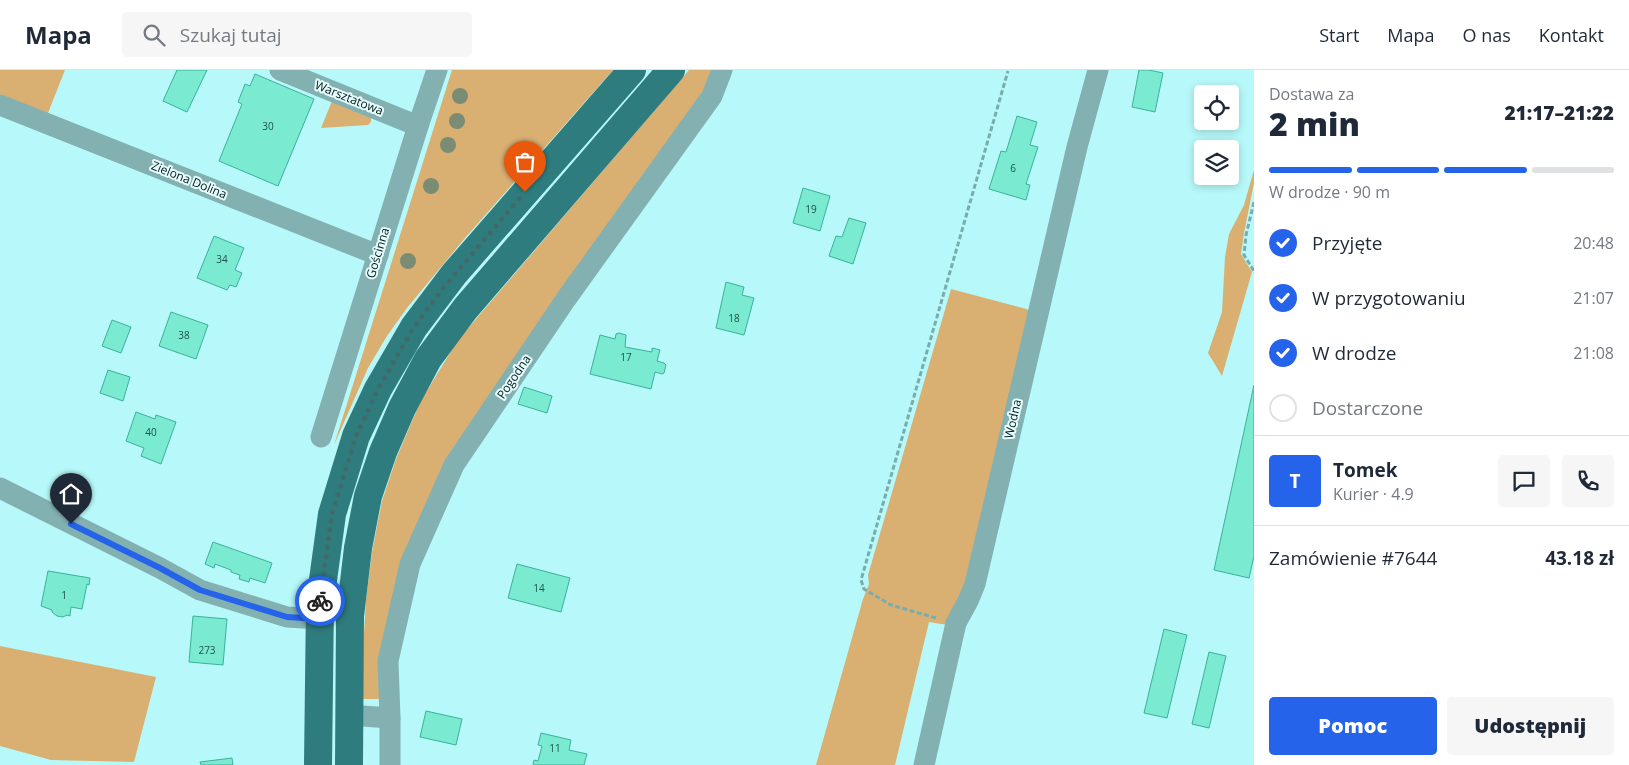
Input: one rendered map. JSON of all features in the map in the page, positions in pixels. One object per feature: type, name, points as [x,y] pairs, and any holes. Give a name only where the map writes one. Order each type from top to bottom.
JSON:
[{"type":"main road","points":[[318,765],[320,602],[332,514],[356,436],[378,389],[414,327],[454,274],[632,70]]},
{"type":"main road","points":[[349,765],[350,616],[358,548],[368,496],[383,452],[402,408],[428,359],[465,308],[671,70]]},
{"type":"street","name":"Warsztatowa","points":[[280,70],[418,126]]},
{"type":"street","name":"Gościnna","points":[[321,437],[437,70]]},
{"type":"street","name":"Pogodna","points":[[390,765],[388,661],[410,564],[454,466],[566,298],[712,96],[722,70]]},
{"type":"street","name":"Wodna","points":[[924,765],[956,623],[975,584],[1077,147],[1098,70]]},
{"type":"street","name":"Zielona Dolina","points":[[0,104],[378,256]]},
{"type":"street","points":[[0,493],[0,488],[200,590],[287,617],[320,619]]},
{"type":"street","points":[[349,715],[390,718]]},
{"type":"path","points":[[956,623],[891,605],[864,589],[861,580],[1008,71]]},
{"type":"path","points":[[1254,202],[1246,235],[1244,255],[1254,271]]},
{"type":"shaded area","points":[[0,70],[65,70],[44,123],[0,105]]},
{"type":"shaded area","points":[[452,70],[613,70],[465,238],[407,308],[387,336],[368,368],[334,445]]},
{"type":"shaded area","points":[[689,70],[717,70],[545,324],[405,565],[383,699],[360,699],[366,600],[372,552],[382,501],[396,459],[420,402],[458,340]]},
{"type":"shaded area","points":[[332,101],[371,118],[371,122],[368,125],[321,128]]},
{"type":"shaded area","points":[[1254,170],[1254,183],[1241,254],[1252,272],[1222,376],[1208,353],[1222,312],[1225,257],[1229,234],[1244,205]]},
{"type":"shaded area","points":[[951,289],[1034,311],[960,627],[929,622],[895,765],[816,765],[863,599],[869,584],[868,575]]},
{"type":"shaded area","points":[[0,646],[156,677],[134,762],[51,760],[0,746]]},
{"type":"building","points":[[177,70],[207,70],[187,112],[163,101]]},
{"type":"building","points":[[1139,70],[1163,73],[1155,112],[1132,107]]},
{"type":"building","points":[[255,74],[314,99],[278,186],[219,161],[242,104],[238,102],[245,84],[250,86]]},
{"type":"building","points":[[1017,116],[1037,122],[1030,145],[1038,147],[1026,184],[1030,185],[1026,200],[989,189],[1001,151],[1006,152]]},
{"type":"building","points":[[803,188],[830,196],[820,231],[793,223]]},
{"type":"building","points":[[849,218],[866,223],[853,264],[829,256],[836,236],[842,237]]},
{"type":"building","points":[[214,236],[244,248],[235,270],[242,273],[236,287],[230,285],[227,290],[197,278]]},
{"type":"building","points":[[726,282],[744,287],[742,295],[754,298],[744,335],[716,328]]},
{"type":"building","points":[[171,312],[208,325],[196,359],[159,346]]},
{"type":"building","points":[[112,320],[131,327],[121,353],[102,346]]},
{"type":"building","points":[[616,334],[626,335],[625,347],[652,352],[652,348],[660,350],[657,361],[666,365],[664,373],[655,372],[651,389],[590,374],[600,335],[615,339]]},
{"type":"building","points":[[108,370],[130,377],[123,401],[100,393]]},
{"type":"building","points":[[1254,385],[1254,556],[1249,578],[1214,570]]},
{"type":"building","points":[[524,387],[552,396],[547,413],[518,404]]},
{"type":"building","points":[[136,412],[155,419],[156,415],[176,422],[161,464],[141,456],[144,448],[126,441]]},
{"type":"building","points":[[213,542],[272,563],[265,583],[250,578],[249,582],[239,579],[240,575],[231,572],[231,570],[215,564],[214,568],[205,564]]},
{"type":"building","points":[[517,564],[570,578],[561,612],[508,598]]},
{"type":"building","points":[[48,571],[90,578],[82,609],[71,607],[70,616],[63,617],[57,616],[52,610],[41,606]]},
{"type":"building","points":[[193,616],[227,619],[223,665],[189,662]]},
{"type":"building","points":[[1164,629],[1187,635],[1167,718],[1144,713]]},
{"type":"building","points":[[1209,652],[1226,656],[1209,728],[1192,724]]},
{"type":"building","points":[[426,711],[462,719],[456,745],[420,737]]},
{"type":"building","points":[[541,733],[571,740],[569,750],[587,754],[584,765],[533,765],[534,760],[538,761],[542,746],[538,745]]},
{"type":"building","points":[[232,758],[233,765],[201,765],[200,762]]},
{"type":"way so far","points":[[320,601],[332,514],[356,436],[378,389],[414,327],[454,274],[525,192]]},
{"type":"route","points":[[71,524],[200,590],[287,617],[320,619],[320,601]]}]
